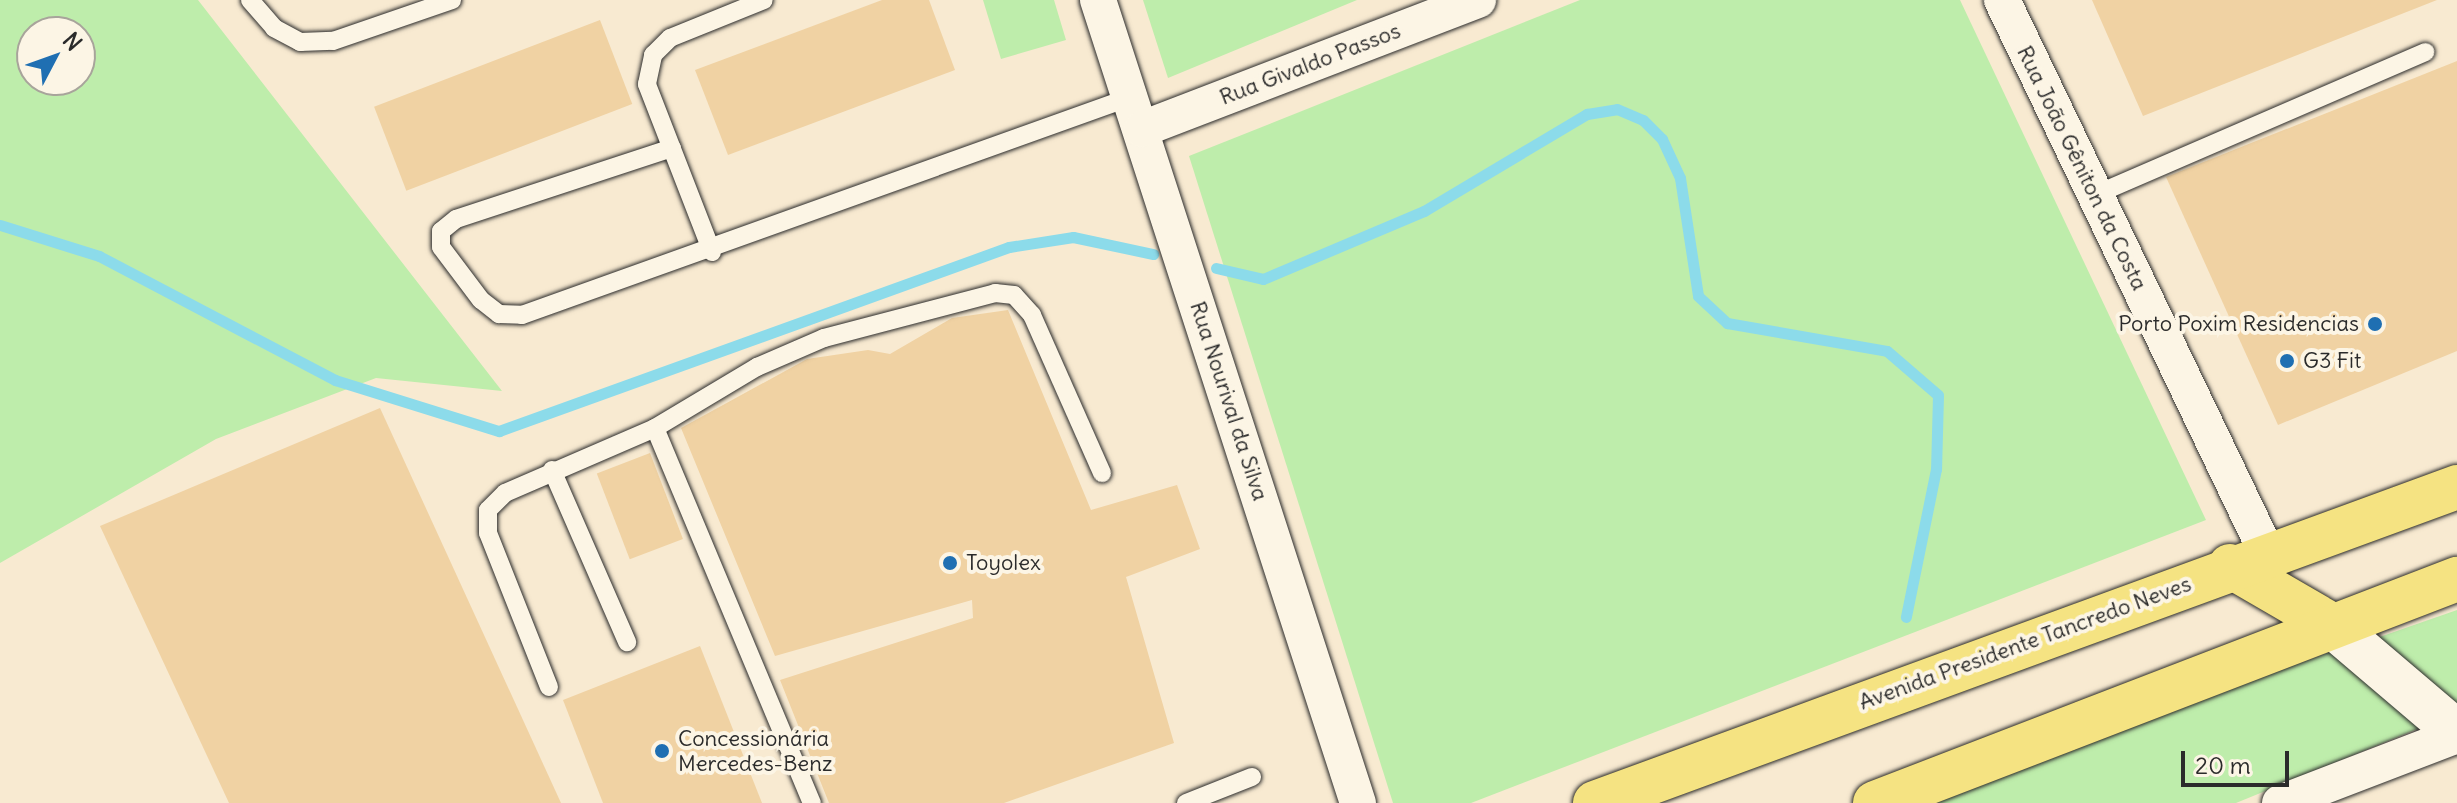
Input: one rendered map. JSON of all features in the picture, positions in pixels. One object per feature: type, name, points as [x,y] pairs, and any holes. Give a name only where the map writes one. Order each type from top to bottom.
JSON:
[{"type":"main road","name":"Avenida Presidente Tancredo Neves","points":[[1595,803],[2248,560],[2457,487]]},
{"type":"main road","points":[[2248,560],[2343,619]]},
{"type":"main road","points":[[1875,803],[2343,619],[2457,579]]},
{"type":"street","name":"Rua Nourival da Silva","points":[[1098,0],[1358,803]]},
{"type":"street","name":"Rua Givaldo Passos","points":[[1137,113],[1478,0]]},
{"type":"street","name":"Rua João Gêniton da Costa","points":[[2002,0],[2095,195],[2248,560]]},
{"type":"street","points":[[2280,803],[2457,734],[2343,619]]},
{"type":"lane","points":[[250,0],[274,28],[300,42],[333,41],[452,0]]},
{"type":"lane","points":[[712,252],[647,84],[653,55],[670,38],[764,0]]},
{"type":"lane","points":[[2095,195],[2425,52]]},
{"type":"lane","points":[[672,148],[456,219],[441,231],[441,247],[481,300],[511,315],[1137,113]]},
{"type":"lane","points":[[549,687],[488,533],[488,510],[505,493],[552,470],[655,428],[757,367],[824,338],[995,293],[1014,295],[1032,315],[1102,473]]},
{"type":"lane","points":[[655,428],[812,803]]},
{"type":"lane","points":[[552,470],[627,642]]},
{"type":"lane","points":[[1186,803],[1252,777]]},
{"type":"green space","points":[[0,0],[198,0],[502,391],[376,378],[216,439],[0,563]]},
{"type":"green space","points":[[983,0],[1054,0],[1066,40],[1001,59]]},
{"type":"green space","points":[[1143,0],[1357,0],[1168,78]]},
{"type":"green space","points":[[1580,0],[1960,0],[2206,520],[1471,803],[1393,803],[1189,156]]},
{"type":"green space","points":[[2457,610],[2457,708],[2371,640]]},
{"type":"green space","points":[[2341,648],[2432,723],[2236,803],[1917,803]]},
{"type":"building","points":[[882,0],[929,0],[955,70],[728,155],[695,70]]},
{"type":"building","points":[[2092,0],[2437,0],[2143,116]]},
{"type":"building","points":[[600,20],[632,104],[406,191],[374,107]]},
{"type":"building","points":[[2457,61],[2457,351],[2278,425],[2166,177]]},
{"type":"building","name":"Toyolex","points":[[1008,310],[1091,510],[1177,485],[1200,549],[1126,577],[1174,743],[1004,803],[829,803],[780,680],[973,618],[972,600],[775,656],[681,428],[807,359],[868,350],[890,354],[952,318]]},
{"type":"building","points":[[380,408],[561,803],[229,803],[100,526]]},
{"type":"building","points":[[650,453],[683,539],[630,559],[597,473]]},
{"type":"building","name":"Concessionária Mercedes-Benz","points":[[700,646],[762,803],[603,803],[563,700]]},
{"type":"waterway","points":[[1216,268],[1263,279],[1424,211],[1587,114],[1617,109],[1643,120],[1662,139],[1680,178],[1698,296],[1727,323],[1887,351],[1938,395],[1936,469],[1906,617]]},
{"type":"waterway","points":[[0,225],[99,256],[335,380],[499,431],[1009,247],[1073,237],[1153,254]]},
{"type":"place","name":"Porto Poxim Residencias","points":[[2375,324]]},
{"type":"place","name":"G3 Fit","points":[[2287,361]]},
{"type":"place","name":"Toyolex","points":[[950,563]]},
{"type":"place","name":"Concessionária Mercedes-Benz","points":[[662,751]]}]
